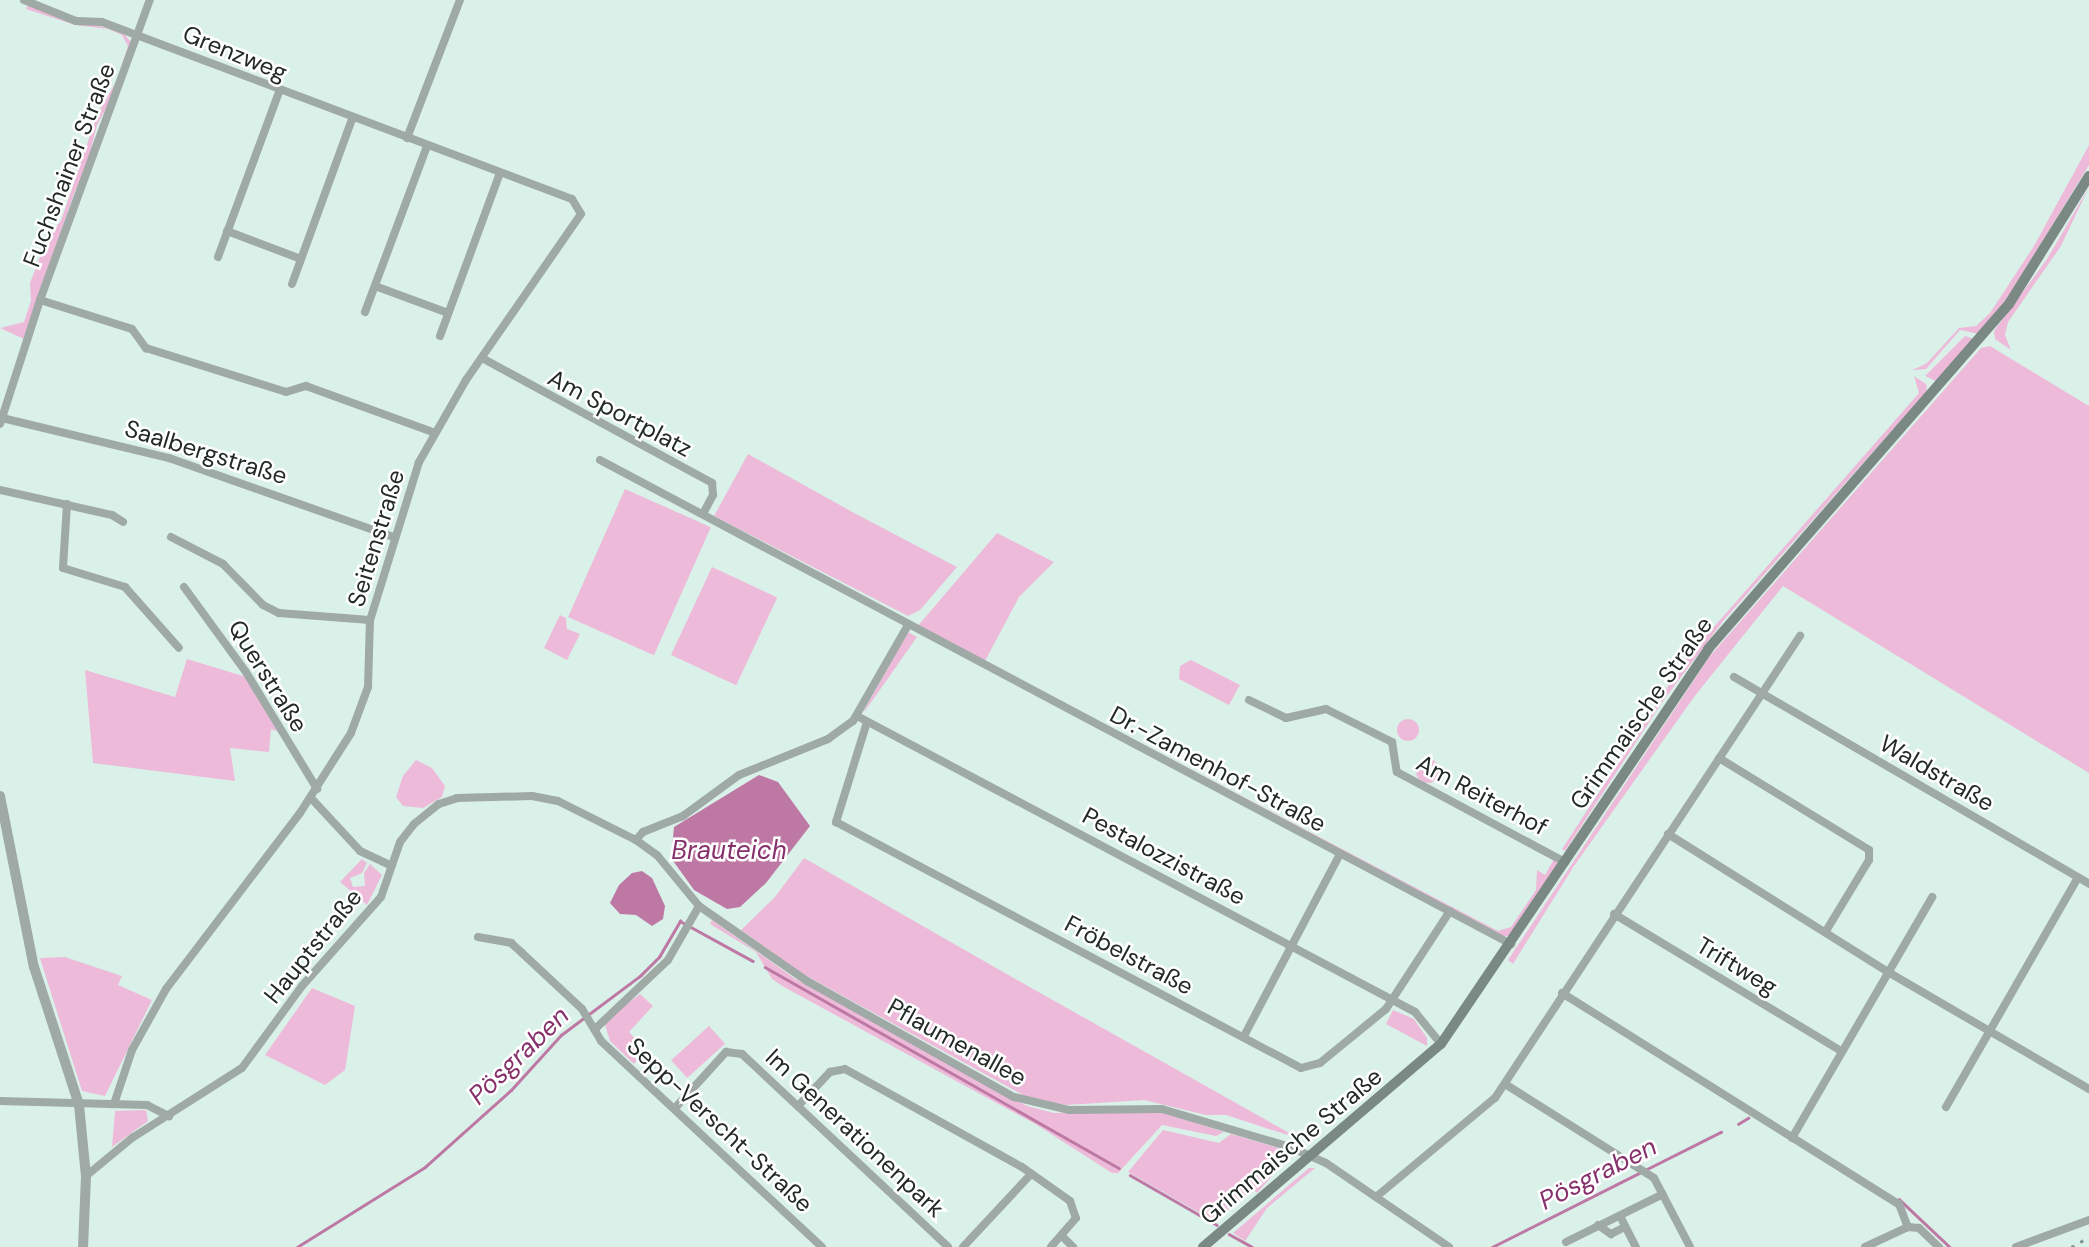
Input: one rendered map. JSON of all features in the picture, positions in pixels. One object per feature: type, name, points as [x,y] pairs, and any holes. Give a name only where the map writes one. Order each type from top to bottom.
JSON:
[{"type":"main road","name":"Grimmaische Straße","points":[[1203,1247],[1441,1044],[1708,649],[2009,304],[2089,176]]},
{"type":"street","name":"Grenzweg","points":[[24,0],[76,21],[102,22],[140,36],[279,92],[572,199],[580,209]]},
{"type":"street","name":"Fuchshainer Straße","points":[[1,421],[40,300],[140,36],[150,0]]},
{"type":"street","points":[[407,138],[460,0]]},
{"type":"street","points":[[218,257],[279,92]]},
{"type":"street","points":[[292,284],[352,119]]},
{"type":"street","points":[[365,312],[429,147]]},
{"type":"street","points":[[440,336],[500,173]]},
{"type":"street","name":"Seitenstraße","points":[[114,1104],[132,1050],[166,989],[317,789],[351,733],[366,697],[370,620],[393,537],[435,433],[482,358],[579,219],[580,209]]},
{"type":"street","points":[[227,232],[301,259]]},
{"type":"street","points":[[374,286],[448,313]]},
{"type":"street","points":[[40,300],[132,329],[146,348],[286,391],[306,386],[435,433]]},
{"type":"street","name":"Am Sportplatz","points":[[482,358],[712,484],[713,495],[703,514]]},
{"type":"street","name":"Saalbergstraße","points":[[1,421],[159,455],[393,537]]},
{"type":"street","name":"Am Sportplatz","points":[[600,460],[908,625]]},
{"type":"street","points":[[0,490],[66,504],[123,522]]},
{"type":"street","points":[[66,504],[63,568],[125,587],[179,648]]},
{"type":"street","name":"Querstraße","points":[[172,537],[223,564],[263,605],[279,613],[370,620]]},
{"type":"street","name":"Querstraße","points":[[184,587],[246,671],[317,789]]},
{"type":"street","points":[[636,840],[643,832],[683,816],[739,775],[835,735],[857,716],[908,625]]},
{"type":"street","name":"Dr.-Zamenhof-Straße","points":[[908,625],[1511,944]]},
{"type":"street","points":[[1377,1197],[1495,1098],[1648,862],[1765,695],[1800,636]]},
{"type":"street","name":"Waldstraße","points":[[1734,677],[2089,884]]},
{"type":"street","name":"Am Reiterhof","points":[[1249,700],[1286,718],[1326,709],[1392,742],[1397,772],[1565,862]]},
{"type":"street","name":"Pestalozzistraße","points":[[857,716],[1293,945],[1420,1015],[1441,1044]]},
{"type":"street","name":"Fröbelstraße","points":[[867,722],[836,822],[1295,1065],[1310,1068],[1393,1001],[1450,911]]},
{"type":"street","points":[[1719,758],[1869,850],[1869,860],[1826,931]]},
{"type":"street","points":[[0,796],[34,967],[79,1105],[86,1175],[83,1247]]},
{"type":"street","name":"Hauptstraße","points":[[86,1175],[169,1115],[242,1068],[302,986],[381,897],[400,842],[414,824],[439,804],[469,796],[533,796],[558,801],[636,840]]},
{"type":"street","points":[[311,797],[360,852],[392,866]]},
{"type":"street","points":[[1668,834],[1888,972],[2089,1089]]},
{"type":"street","name":"Pflaumenallee","points":[[636,840],[657,855],[699,906],[807,981],[1014,1097],[1069,1110],[1161,1109],[1312,1156],[1449,1247]]},
{"type":"street","points":[[1244,1036],[1340,854]]},
{"type":"street","points":[[1946,1107],[2078,877]]},
{"type":"street","points":[[1792,1138],[1932,898]]},
{"type":"street","points":[[595,1028],[668,960],[699,906]]},
{"type":"street","name":"Triftweg","points":[[1614,914],[1841,1051]]},
{"type":"street","name":"Sepp-Verscht-Straße","points":[[478,937],[511,943],[587,1015],[601,1041],[822,1247]]},
{"type":"street","points":[[1562,993],[1899,1203],[1908,1227]]},
{"type":"street","name":"Im Generationenpark","points":[[674,1108],[726,1052],[734,1050],[798,1106],[948,1247]]},
{"type":"street","points":[[798,1106],[830,1072],[845,1069],[1031,1174],[1075,1207],[1076,1218],[1051,1247]]},
{"type":"street","points":[[1505,1084],[1646,1171],[1663,1194],[1690,1247]]},
{"type":"street","points":[[0,1101],[155,1107],[169,1115]]},
{"type":"street","points":[[963,1247],[1031,1174]]},
{"type":"street","points":[[1566,1242],[1663,1194]]},
{"type":"street","points":[[1620,1216],[1636,1247]]},
{"type":"street","points":[[2016,1247],[2089,1220]]},
{"type":"street","points":[[1598,1225],[1611,1234],[1625,1227]]},
{"type":"street","points":[[1865,1247],[1908,1227],[1919,1228],[1939,1247]]},
{"type":"street","points":[[1062,1236],[1073,1247]]},
{"type":"shaded area","points":[[28,5],[123,33],[131,42],[121,81],[97,125],[84,177],[75,191],[24,339],[0,328],[24,322],[31,301],[30,283],[49,233],[61,221],[97,115],[117,80],[128,46],[122,35],[108,29],[75,25],[26,9]]},
{"type":"shaded area","points":[[2089,145],[2089,165],[2009,296],[1979,334],[1960,330],[1926,369],[1912,370],[1926,364],[1959,328],[1976,326],[1990,313],[2034,246]]},
{"type":"shaded area","points":[[2089,187],[2061,246],[2008,322],[2005,335],[2011,350],[1995,339],[1994,331],[2047,259]]},
{"type":"shaded area","points":[[1965,336],[1974,339],[1936,381],[1925,376]]},
{"type":"shaded area","points":[[1990,346],[2089,406],[2089,773],[1783,586],[1694,697],[1574,866],[1513,964],[1508,960],[1710,656],[1981,348]]},
{"type":"shaded area","points":[[1914,376],[1926,384],[1927,391],[1724,620],[1663,701],[1565,851],[1562,849],[1685,660],[1919,393]]},
{"type":"shaded area","points":[[748,454],[957,567],[920,610],[908,616],[714,516]]},
{"type":"shaded area","points":[[625,489],[711,527],[654,655],[568,617]]},
{"type":"shaded area","points":[[997,533],[1054,562],[1019,597],[985,661],[1498,931],[1511,927],[1536,890],[1537,870],[1545,875],[1554,859],[1558,863],[1511,936],[1502,936],[917,627]]},
{"type":"shaded area","points":[[712,567],[777,597],[736,685],[671,655]]},
{"type":"shaded area","points":[[560,615],[566,618],[567,629],[580,634],[567,660],[544,648]]},
{"type":"shaded area","points":[[908,632],[917,637],[864,711]]},
{"type":"shaded area","points":[[187,659],[246,677],[277,731],[271,729],[269,752],[230,748],[235,781],[93,763],[85,670],[175,697]]},
{"type":"shaded area","points":[[1191,660],[1240,685],[1229,705],[1179,679],[1180,666]]},
{"type":"shaded area","points":[[1408,719],[1416,722],[1419,730],[1416,738],[1408,741],[1400,738],[1397,730],[1400,722]]},
{"type":"shaded area","points":[[1428,759],[1436,763],[1440,771],[1436,779],[1428,783],[1420,779],[1416,771],[1420,763]]},
{"type":"shaded area","points":[[416,760],[432,768],[445,786],[442,797],[423,808],[403,806],[396,797],[403,776]]},
{"type":"shaded area","points":[[804,858],[1300,1139],[1226,1115],[1206,1115],[1144,1100],[1067,1105],[1032,1100],[803,974],[741,930],[775,897]]},
{"type":"shaded area","points":[[362,859],[367,863],[362,873],[350,878],[353,887],[365,886],[364,873],[370,864],[382,875],[367,905],[340,882]]},
{"type":"shaded area","points":[[712,920],[794,978],[1027,1106],[1054,1113],[1159,1111],[1224,1132],[1216,1136],[1162,1125],[1118,1173],[1112,1173],[1037,1125],[784,987],[772,979],[756,952],[710,924]]},
{"type":"shaded area","points":[[65,957],[122,976],[118,985],[152,1000],[105,1096],[82,1091],[40,958]]},
{"type":"shaded area","points":[[312,988],[355,1006],[345,1070],[325,1085],[265,1055]]},
{"type":"shaded area","points":[[640,994],[653,1006],[629,1032],[642,1046],[632,1055],[637,1060],[634,1064],[610,1041],[605,1025],[609,1017]]},
{"type":"shaded area","points":[[1393,1010],[1414,1019],[1427,1038],[1427,1046],[1386,1024]]},
{"type":"shaded area","points":[[709,1026],[725,1044],[687,1078],[671,1060]]},
{"type":"shaded area","points":[[146,1110],[148,1121],[112,1147],[115,1111]]},
{"type":"shaded area","points":[[1163,1130],[1219,1143],[1231,1134],[1282,1149],[1288,1156],[1282,1165],[1275,1161],[1272,1176],[1257,1193],[1253,1189],[1214,1221],[1128,1172]]},
{"type":"shaded area","points":[[1309,1168],[1315,1168],[1267,1208],[1245,1241],[1233,1233]]},
{"type":"water","name":"Brauteich","points":[[759,775],[778,782],[810,826],[766,883],[740,907],[727,909],[694,890],[671,858],[674,827]]},
{"type":"water","points":[[642,871],[652,878],[665,906],[663,919],[652,926],[636,915],[620,914],[610,903],[619,885],[632,873]]},
{"type":"waterway","name":"Pösgraben","points":[[297,1247],[425,1167],[511,1090],[561,1035],[640,976],[659,957],[680,921],[753,961]]},
{"type":"waterway","name":"Pösgraben","points":[[765,967],[1119,1168]]},
{"type":"waterway","name":"Pösgraben","points":[[1738,1124],[1748,1118]]},
{"type":"waterway","name":"Pösgraben","points":[[1645,1170],[1721,1132]]},
{"type":"waterway","name":"Pösgraben","points":[[1492,1247],[1639,1173]]},
{"type":"waterway","name":"Pösgraben","points":[[1130,1175],[1217,1225]]},
{"type":"waterway","name":"Pösgraben","points":[[1899,1199],[1950,1247]]},
{"type":"waterway","name":"Pösgraben","points":[[1229,1234],[1252,1247]]},
{"type":"railway","points":[[2071,1247],[2089,1237]]}]
